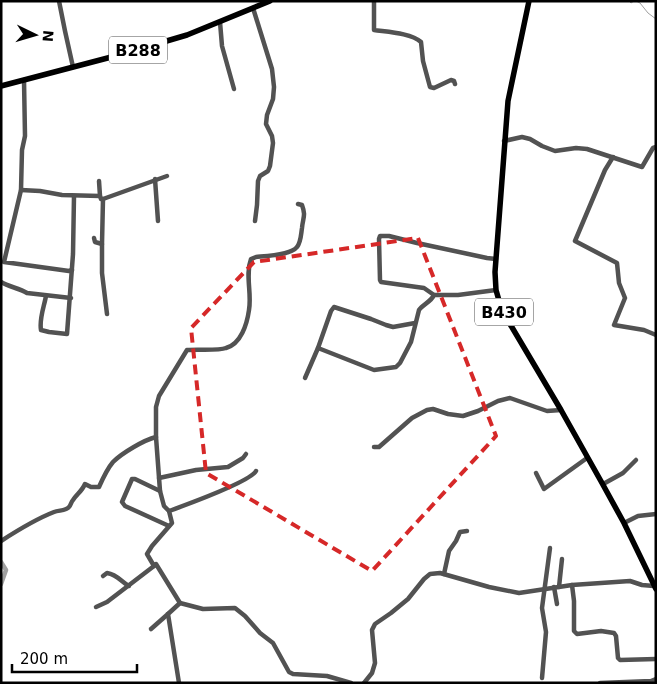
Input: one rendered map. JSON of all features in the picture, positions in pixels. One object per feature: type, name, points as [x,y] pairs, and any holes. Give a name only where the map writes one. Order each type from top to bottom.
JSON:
[{"type":"main road","name":"B288","points":[[1,86],[187,35],[270,1]]},
{"type":"main road","name":"B430","points":[[529,1],[508,101],[495,272],[496,290],[500,304],[510,324],[602,483],[655,588]]},
{"type":"street","points":[[60,1],[64,31],[73,67]]},
{"type":"street","points":[[374,1],[374,30],[418,39],[421,42],[423,61],[430,86],[434,88],[452,80],[455,84]]},
{"type":"street","points":[[253,8],[272,69],[274,87],[273,99],[266,124],[273,143],[270,166],[268,171],[260,176],[258,181],[255,221]]},
{"type":"street","points":[[220,22],[222,46],[234,88]]},
{"type":"street","points":[[24,80],[25,136],[22,150],[21,190],[4,262],[72,270]]},
{"type":"street","points":[[504,141],[522,137],[555,151],[576,148],[586,149],[642,167],[653,148],[656,147]]},
{"type":"street","points":[[613,157],[605,170],[575,241],[617,263],[619,283],[625,298],[614,326],[644,330],[656,335]]},
{"type":"street","points":[[21,190],[102,197],[167,176]]},
{"type":"street","points":[[155,179],[158,221]]},
{"type":"street","points":[[99,181],[102,197],[102,273],[107,314]]},
{"type":"street","points":[[46,296],[41,330],[67,334],[74,254],[74,196]]},
{"type":"street","points":[[298,204],[302,205],[305,214],[301,240],[297,248],[290,252],[256,257],[249,264],[249,309],[243,332],[234,344],[226,348],[187,350],[159,396],[156,406],[156,437],[160,491],[164,506],[169,511],[172,523],[147,554],[154,566],[156,564],[180,603],[203,608],[235,608],[273,643],[289,672],[293,674],[327,676],[351,683]]},
{"type":"street","points":[[496,259],[418,244],[390,236],[380,236],[379,239],[381,282],[424,288],[434,295],[458,295],[496,290]]},
{"type":"street","points":[[94,238],[95,242],[102,244]]},
{"type":"street","points":[[1,282],[26,293],[70,298]]},
{"type":"street","points":[[318,348],[374,370],[396,367],[400,364],[411,342],[421,306],[434,295]]},
{"type":"street","points":[[305,378],[334,307],[386,326],[393,327],[415,323]]},
{"type":"street","points":[[374,447],[379,447],[412,418],[434,408],[448,414],[463,416],[510,398],[547,411],[561,410]]},
{"type":"street","points":[[1,541],[48,514],[69,508],[84,484],[99,487],[105,473],[114,460],[140,443],[156,437]]},
{"type":"street","points":[[159,478],[196,470],[228,467],[246,454]]},
{"type":"street","points":[[536,473],[544,489],[587,458]]},
{"type":"street","points":[[602,483],[623,473],[636,460]]},
{"type":"street","points":[[169,511],[232,485],[239,484],[252,476],[256,471]]},
{"type":"street","points":[[160,491],[132,479],[122,502],[126,506],[169,526]]},
{"type":"street","points":[[624,524],[638,516],[656,514]]},
{"type":"street","points":[[444,574],[449,551],[460,532],[467,531]]},
{"type":"street","points":[[542,678],[546,632],[542,608],[550,548]]},
{"type":"street","points":[[558,604],[556,587],[562,559]]},
{"type":"street","points":[[96,607],[107,602],[154,566]]},
{"type":"street","points":[[103,576],[107,573],[114,574],[129,586]]},
{"type":"street","points":[[364,683],[372,673],[375,663],[372,630],[375,624],[408,599],[430,574],[440,573],[519,593],[544,588],[630,581],[655,588]]},
{"type":"street","points":[[572,586],[574,632],[577,634],[601,631],[614,633],[616,636],[618,658],[620,660],[656,659]]},
{"type":"street","points":[[151,629],[180,603]]},
{"type":"street","points":[[168,614],[179,683]]},
{"type":"street","points":[[600,683],[651,681],[656,679]]},
{"type":"highlighted area","points":[[418,238],[496,436],[372,571],[206,473],[191,328],[254,262]]},
{"type":"waterway","points":[[629,1],[631,3],[634,1]]},
{"type":"waterway","points":[[636,1],[656,19]]},
{"type":"waterway","points":[[1,562],[6,570],[1,584]]}]
